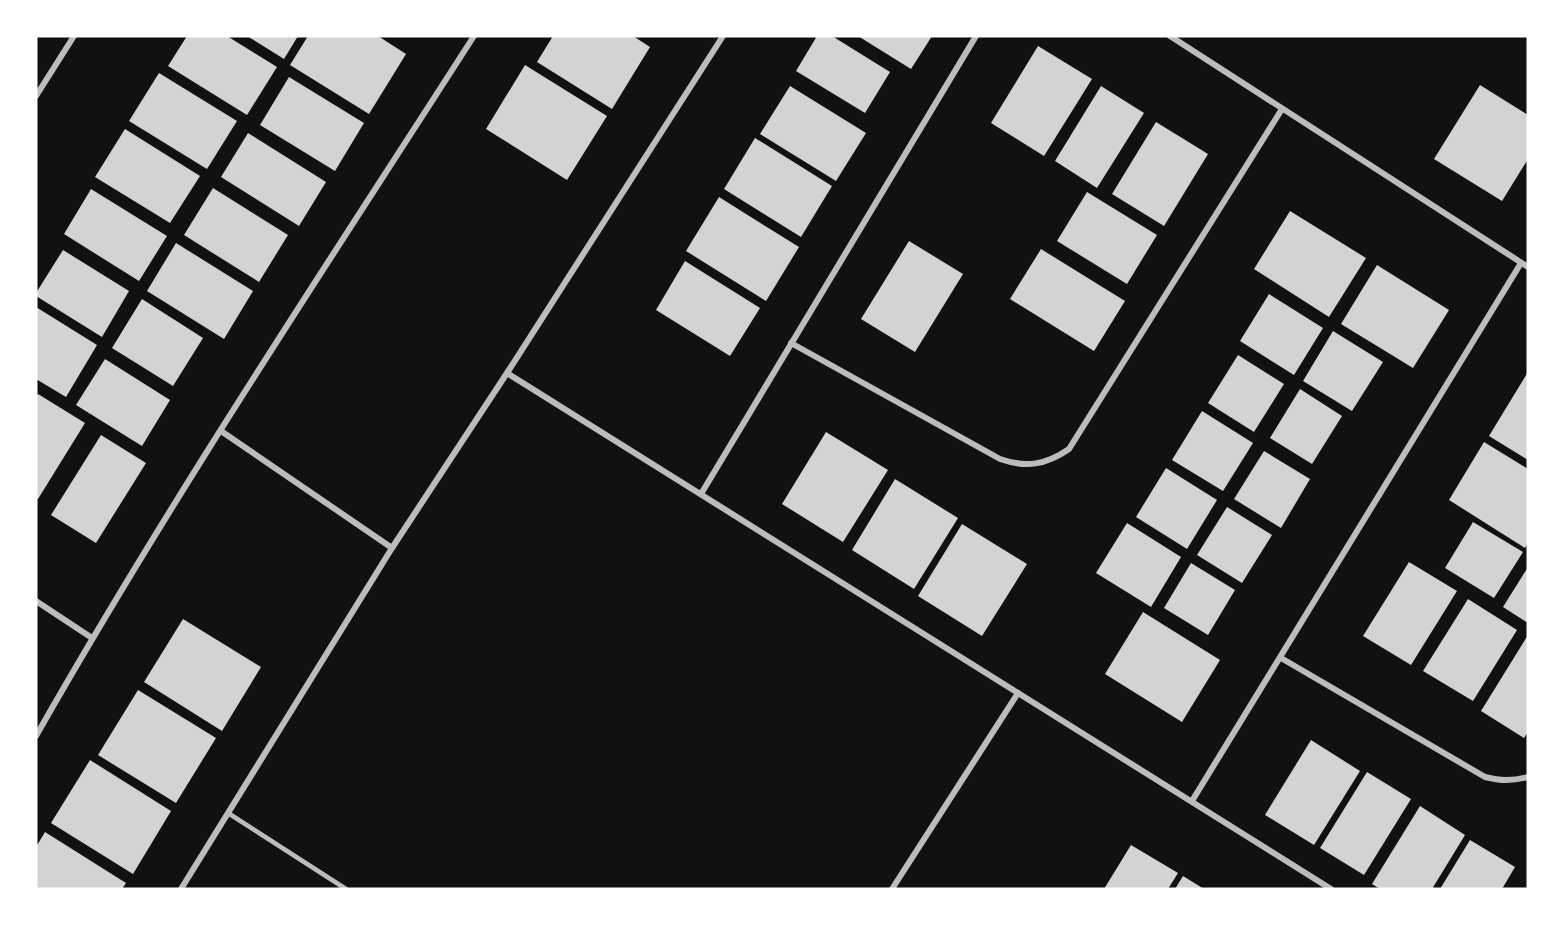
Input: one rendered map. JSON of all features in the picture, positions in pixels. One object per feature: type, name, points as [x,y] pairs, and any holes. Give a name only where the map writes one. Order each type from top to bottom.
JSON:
[{"type":"street","points":[[36,96],[74,36]]},
{"type":"street","points":[[36,736],[92,638],[221,430],[474,36]]},
{"type":"street","points":[[181,889],[392,548],[723,36]]},
{"type":"street","points":[[701,494],[976,36]]},
{"type":"street","points":[[1170,36],[1528,267]]},
{"type":"street","points":[[791,343],[1000,459],[1028,465],[1056,458],[1069,449],[1282,109]]},
{"type":"street","points":[[1192,801],[1521,263]]},
{"type":"street","points":[[507,373],[1331,889]]},
{"type":"street","points":[[221,430],[392,548]]},
{"type":"street","points":[[36,601],[92,638]]},
{"type":"street","points":[[1281,658],[1485,777],[1500,781],[1514,781],[1528,777]]},
{"type":"street","points":[[892,889],[1018,693]]},
{"type":"lane","points":[[228,813],[339,887],[346,889]]},
{"type":"building","points":[[187,36],[227,36],[277,67],[247,115],[168,66]]},
{"type":"building","points":[[247,36],[298,36],[284,59]]},
{"type":"building","points":[[308,36],[378,36],[406,54],[369,114],[290,65]]},
{"type":"building","points":[[553,36],[633,36],[650,47],[612,109],[537,62]]},
{"type":"building","points":[[817,36],[832,36],[890,72],[865,113],[796,71]]},
{"type":"building","points":[[858,36],[932,36],[911,69]]},
{"type":"building","points":[[1038,46],[1092,79],[1044,156],[991,123]]},
{"type":"building","points":[[525,65],[607,116],[567,180],[486,129]]},
{"type":"building","points":[[159,73],[237,121],[207,169],[129,121]]},
{"type":"building","points":[[289,77],[364,123],[335,171],[260,125]]},
{"type":"building","points":[[1480,85],[1528,115],[1528,159],[1502,201],[1434,159]]},
{"type":"building","points":[[790,86],[866,133],[836,181],[760,134]]},
{"type":"building","points":[[1101,86],[1144,113],[1097,188],[1055,161]]},
{"type":"building","points":[[1156,122],[1208,154],[1164,226],[1112,194]]},
{"type":"building","points":[[125,129],[200,176],[170,223],[95,177]]},
{"type":"building","points":[[248,133],[326,182],[299,226],[221,177]]},
{"type":"building","points":[[755,138],[832,186],[801,237],[724,189]]},
{"type":"building","points":[[213,188],[288,235],[259,282],[184,235]]},
{"type":"building","points":[[91,189],[167,236],[139,281],[64,234]]},
{"type":"building","points":[[1087,192],[1157,235],[1127,284],[1057,241]]},
{"type":"building","points":[[719,197],[799,247],[766,301],[686,251]]},
{"type":"building","points":[[1290,211],[1366,258],[1329,317],[1254,269]]},
{"type":"building","points":[[909,241],[963,274],[915,352],[861,319]]},
{"type":"building","points":[[176,243],[253,291],[224,339],[147,291]]},
{"type":"building","points":[[1041,249],[1125,301],[1094,351],[1010,299]]},
{"type":"building","points":[[63,250],[129,291],[102,337],[36,296]]},
{"type":"building","points":[[685,261],[760,308],[730,356],[656,310]]},
{"type":"building","points":[[1377,265],[1449,310],[1413,368],[1341,324]]},
{"type":"building","points":[[1269,294],[1323,328],[1294,375],[1240,341]]},
{"type":"building","points":[[142,299],[203,338],[173,386],[112,348]]},
{"type":"building","points":[[36,307],[97,345],[66,397],[36,379]]},
{"type":"building","points":[[1333,331],[1383,362],[1352,411],[1303,381]]},
{"type":"building","points":[[1238,355],[1284,384],[1254,432],[1208,403]]},
{"type":"building","points":[[105,359],[170,400],[142,446],[76,405]]},
{"type":"building","points":[[1528,372],[1528,460],[1489,436]]},
{"type":"building","points":[[1300,389],[1342,416],[1312,464],[1270,438]]},
{"type":"building","points":[[38,394],[85,423],[38,499],[36,498],[36,398]]},
{"type":"building","points":[[1202,411],[1253,443],[1223,491],[1172,460]]},
{"type":"building","points":[[826,432],[888,470],[843,542],[782,504]]},
{"type":"building","points":[[101,435],[146,463],[96,543],[51,515]]},
{"type":"building","points":[[1484,442],[1528,469],[1528,543],[1525,548],[1449,500]]},
{"type":"building","points":[[1264,451],[1310,479],[1281,528],[1234,499]]},
{"type":"building","points":[[1166,468],[1217,500],[1187,549],[1136,517]]},
{"type":"building","points":[[895,479],[958,518],[914,589],[852,550]]},
{"type":"building","points":[[1227,507],[1272,535],[1242,583],[1197,555]]},
{"type":"building","points":[[1473,522],[1523,552],[1494,598],[1445,568]]},
{"type":"building","points":[[1127,523],[1181,557],[1151,607],[1096,573]]},
{"type":"building","points":[[962,524],[1027,564],[982,636],[918,596]]},
{"type":"building","points":[[1409,562],[1457,591],[1411,665],[1363,636]]},
{"type":"building","points":[[1191,563],[1235,590],[1208,635],[1164,608]]},
{"type":"building","points":[[1528,567],[1528,623],[1503,607]]},
{"type":"building","points":[[1468,599],[1517,630],[1473,701],[1423,671]]},
{"type":"building","points":[[1143,612],[1220,660],[1182,722],[1105,674]]},
{"type":"building","points":[[183,619],[261,667],[222,731],[144,682]]},
{"type":"building","points":[[1528,635],[1528,732],[1524,738],[1481,711]]},
{"type":"building","points":[[138,690],[216,738],[176,803],[98,755]]},
{"type":"building","points":[[1311,740],[1360,771],[1314,845],[1265,815]]},
{"type":"building","points":[[90,760],[171,811],[133,874],[51,823]]},
{"type":"building","points":[[1367,772],[1411,799],[1364,875],[1320,848]]},
{"type":"building","points":[[1420,806],[1465,835],[1432,889],[1380,889],[1372,884]]},
{"type":"building","points":[[45,832],[126,883],[122,889],[36,889],[36,847]]},
{"type":"building","points":[[1470,840],[1515,867],[1502,889],[1440,889]]},
{"type":"building","points":[[1131,845],[1178,873],[1168,889],[1104,889]]},
{"type":"building","points":[[1183,876],[1204,889],[1175,889]]}]
